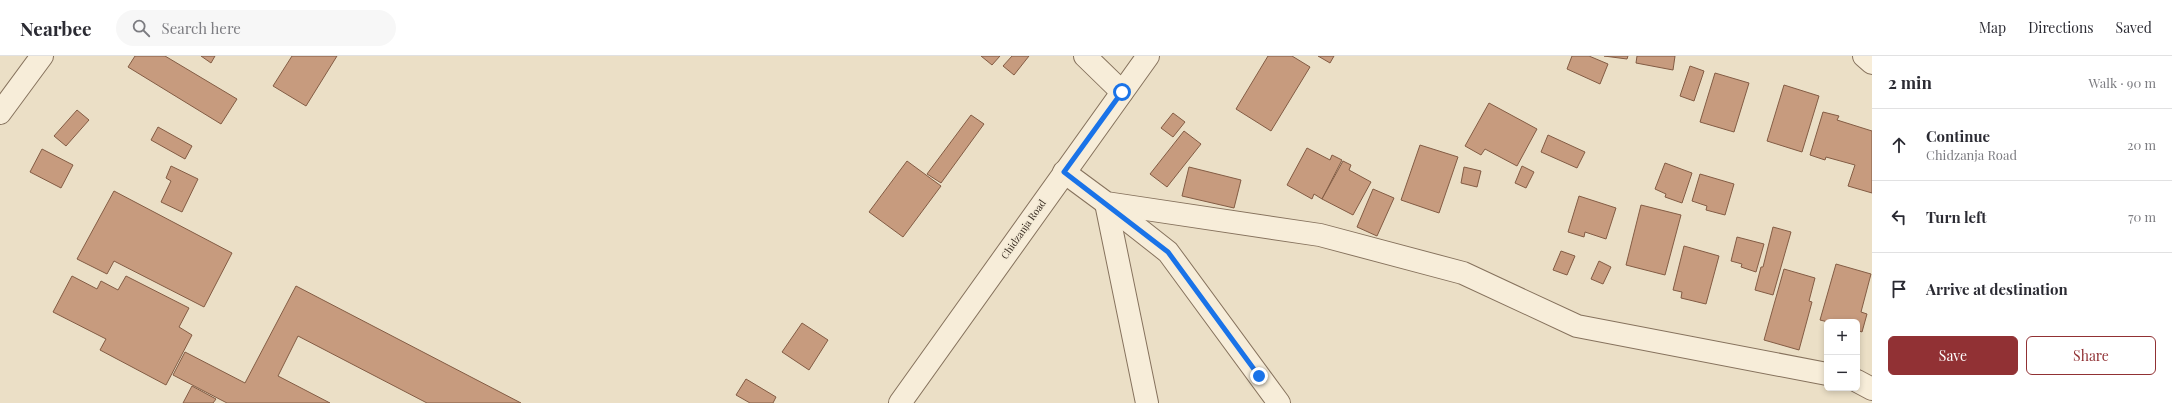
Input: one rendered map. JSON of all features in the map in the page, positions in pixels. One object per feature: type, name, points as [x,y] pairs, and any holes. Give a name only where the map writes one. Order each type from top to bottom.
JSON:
[{"type":"street","points":[[0,113],[42,56]]},
{"type":"street","points":[[1085,56],[1122,92]]},
{"type":"street","name":"Chidzanja Road","points":[[900,403],[1148,56]]},
{"type":"street","points":[[1864,56],[1872,63]]},
{"type":"street","points":[[1064,172],[1168,252],[1279,403]]},
{"type":"street","points":[[1106,203],[1320,235],[1463,273],[1577,326],[1824,373]]},
{"type":"street","points":[[1106,203],[1148,403]]},
{"type":"building","points":[[135,56],[165,56],[237,99],[221,124],[128,67]]},
{"type":"building","points":[[201,56],[215,56],[211,63]]},
{"type":"building","points":[[292,56],[337,56],[306,106],[273,86]]},
{"type":"building","points":[[981,56],[1000,56],[992,65]]},
{"type":"building","points":[[1012,56],[1029,56],[1014,75],[1003,66]]},
{"type":"building","points":[[1268,56],[1292,56],[1310,67],[1271,131],[1236,109]]},
{"type":"building","points":[[1318,56],[1334,56],[1330,63]]},
{"type":"building","points":[[1572,56],[1589,56],[1608,64],[1600,84],[1567,69]]},
{"type":"building","points":[[1604,56],[1628,56],[1627,59]]},
{"type":"building","points":[[1637,56],[1675,56],[1673,70],[1636,63]]},
{"type":"building","points":[[1690,66],[1704,71],[1694,101],[1680,96]]},
{"type":"building","points":[[1715,73],[1749,83],[1734,132],[1700,122]]},
{"type":"building","points":[[1784,85],[1819,96],[1802,152],[1767,141]]},
{"type":"building","points":[[1489,103],[1537,129],[1517,166],[1485,149],[1481,155],[1465,146]]},
{"type":"building","points":[[77,110],[89,120],[66,146],[54,136]]},
{"type":"building","points":[[1823,112],[1839,116],[1837,120],[1872,131],[1872,193],[1848,186],[1855,165],[1826,157],[1825,160],[1810,155]]},
{"type":"building","points":[[1173,113],[1185,122],[1173,137],[1161,128]]},
{"type":"building","points":[[971,115],[984,124],[941,183],[927,174]]},
{"type":"building","points":[[158,127],[192,146],[185,159],[151,140]]},
{"type":"building","points":[[1184,131],[1201,144],[1167,187],[1150,174]]},
{"type":"building","points":[[1548,135],[1585,152],[1577,168],[1541,152]]},
{"type":"building","points":[[1420,145],[1458,157],[1439,213],[1401,200]]},
{"type":"building","points":[[1307,148],[1330,160],[1332,155],[1342,160],[1322,199],[1314,194],[1312,199],[1287,185]]},
{"type":"building","points":[[42,149],[73,165],[61,188],[30,172]]},
{"type":"building","points":[[907,161],[941,186],[903,237],[869,212]]},
{"type":"building","points":[[1343,161],[1351,165],[1349,170],[1371,182],[1353,215],[1322,199]]},
{"type":"building","points":[[1665,163],[1692,173],[1682,203],[1665,197],[1666,194],[1655,189]]},
{"type":"building","points":[[171,166],[198,179],[182,212],[161,202],[171,181],[166,178]]},
{"type":"building","points":[[1522,166],[1534,172],[1526,188],[1515,183]]},
{"type":"building","points":[[1189,167],[1241,180],[1234,208],[1182,196]]},
{"type":"building","points":[[1464,167],[1481,171],[1477,187],[1461,183]]},
{"type":"building","points":[[1700,174],[1734,184],[1725,215],[1706,210],[1707,206],[1692,201]]},
{"type":"building","points":[[1373,189],[1394,198],[1377,236],[1357,227]]},
{"type":"building","points":[[114,191],[232,253],[204,307],[114,261],[107,274],[77,259]]},
{"type":"building","points":[[1579,196],[1616,208],[1606,239],[1585,232],[1584,237],[1568,232]]},
{"type":"building","points":[[1641,205],[1681,215],[1665,275],[1626,265]]},
{"type":"building","points":[[1773,227],[1791,232],[1773,295],[1755,290],[1761,267],[1763,267]]},
{"type":"building","points":[[1737,237],[1764,244],[1756,272],[1741,267],[1742,264],[1731,261]]},
{"type":"building","points":[[1684,246],[1719,256],[1706,304],[1681,298],[1682,292],[1673,290]]},
{"type":"building","points":[[1561,251],[1575,256],[1567,275],[1553,270]]},
{"type":"building","points":[[1599,261],[1611,267],[1603,284],[1591,279]]},
{"type":"building","points":[[1836,264],[1871,274],[1861,312],[1867,314],[1862,332],[1860,331],[1860,319],[1820,320]]},
{"type":"building","points":[[1784,269],[1815,278],[1809,301],[1812,302],[1799,350],[1764,340]]},
{"type":"building","points":[[72,276],[97,289],[101,281],[118,290],[126,276],[189,308],[179,327],[192,335],[166,385],[100,350],[106,339],[53,312]]},
{"type":"building","points":[[296,286],[521,403],[427,403],[298,336],[278,376],[330,403],[227,403],[173,375],[185,352],[245,383]]},
{"type":"building","points":[[802,323],[828,340],[809,370],[782,352]]},
{"type":"building","points":[[746,379],[776,397],[773,403],[750,403],[736,395]]},
{"type":"building","points":[[192,386],[216,399],[213,403],[183,403]]},
{"type":"route","points":[[1122,92],[1064,172],[1168,252],[1259,376]]}]
